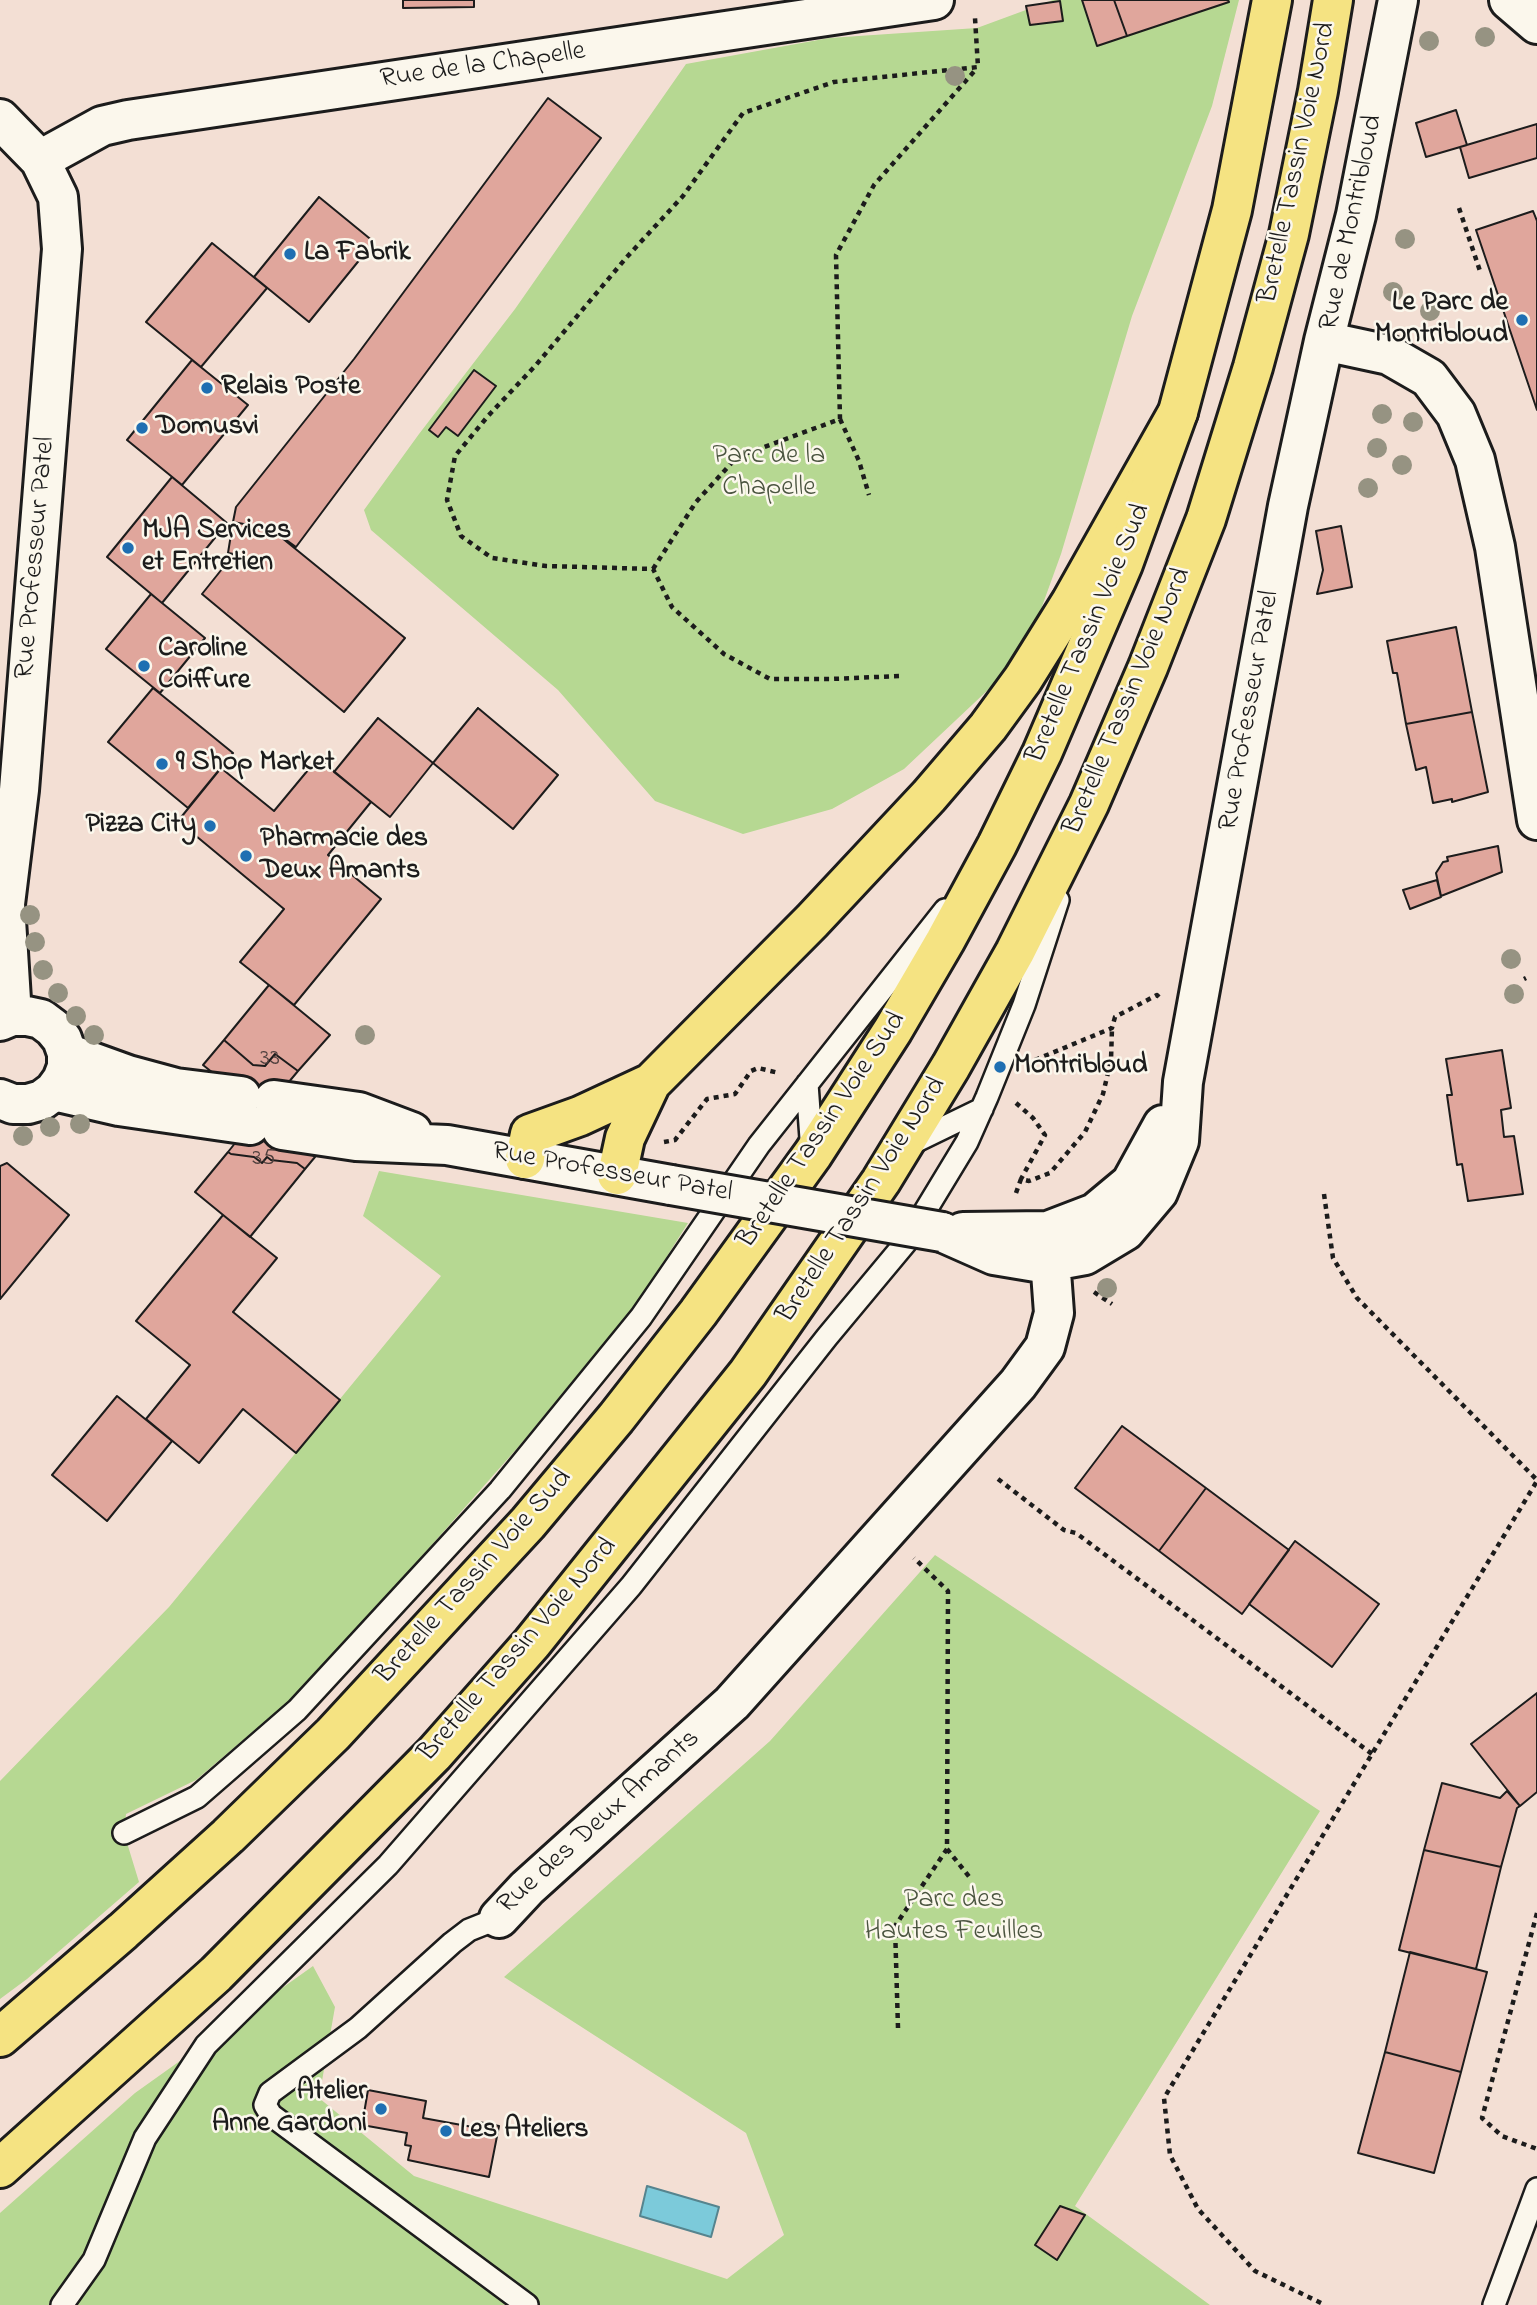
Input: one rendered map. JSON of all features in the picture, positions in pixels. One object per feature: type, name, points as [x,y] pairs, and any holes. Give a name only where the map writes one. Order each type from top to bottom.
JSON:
[{"type":"main road","name":"Bretelle Tassin Voie Sud","points":[[0,2037],[229,1836],[333,1734],[528,1523],[616,1418],[698,1313],[813,1154],[899,1019],[997,845],[1042,754],[1124,564],[1178,412],[1232,210],[1272,0]]},
{"type":"main road","name":"Bretelle Tassin Voie Nord","points":[[0,2168],[216,1974],[434,1754],[532,1643],[748,1373],[881,1181],[951,1066],[1015,952],[1089,804],[1148,667],[1206,519],[1253,367],[1289,234],[1333,0]]},
{"type":"main road","points":[[617,1175],[625,1138],[651,1083],[812,921],[929,796],[988,727],[1023,679],[1071,602],[1178,412]]},
{"type":"main road","points":[[525,1158],[530,1134],[580,1116],[651,1083]]},
{"type":"street","name":"Rue de la Chapelle","points":[[40,160],[102,126],[128,120],[934,0]]},
{"type":"street","name":"Rue de Montribloud","points":[[1398,0],[1356,215],[1324,341],[1389,355],[1429,378],[1456,414],[1475,460],[1495,547],[1537,820]]},
{"type":"street","points":[[1509,0],[1537,24]]},
{"type":"street","name":"Rue Professeur Patel","points":[[0,119],[17,133],[40,160],[58,197],[62,249],[20,776],[5,904],[6,1019]]},
{"type":"street","name":"Rue Professeur Patel","points":[[67,1053],[128,1074],[356,1140],[447,1145],[942,1232],[993,1255],[1036,1262],[1050,1246],[1085,1255],[1125,1231],[1158,1192],[1179,1141],[1183,1082],[1288,506],[1324,341]]},
{"type":"street","points":[[4,1105],[28,1104],[42,1100],[54,1091],[67,1067],[67,1053],[57,1033],[41,1019],[27,1016],[6,1019]]},
{"type":"street","name":"Rue Professeur Patel","points":[[54,1091],[119,1107],[262,1113]]},
{"type":"street","name":"Rue des Deux Amants","points":[[499,1918],[527,1888],[732,1703],[1018,1384],[1045,1347],[1054,1313],[1050,1246]]},
{"type":"lane","points":[[62,2305],[94,2260],[145,2138],[206,2045],[388,1865],[631,1586],[827,1337],[907,1241],[967,1142],[982,1109],[1024,1005],[1089,804]]},
{"type":"lane","points":[[124,1833],[197,1797],[297,1710],[500,1490],[641,1317],[759,1145],[997,845]]},
{"type":"lane","points":[[807,1084],[813,1154]]},
{"type":"lane","points":[[900,1149],[982,1109]]},
{"type":"lane","name":"Rue des Deux Amants","points":[[499,1918],[469,1930],[452,1943],[358,2028],[270,2093],[265,2105],[271,2115],[527,2305]]},
{"type":"lane","points":[[1493,2305],[1537,2189]]},
{"type":"path","points":[[869,495],[859,461],[841,419],[836,255],[874,185],[978,67],[975,18]]},
{"type":"path","points":[[653,569],[546,566],[492,558],[461,536],[447,500],[454,457],[683,196],[743,113],[834,82],[978,67]]},
{"type":"path","points":[[1459,208],[1479,271]]},
{"type":"path","points":[[653,569],[696,502],[737,457],[841,419]]},
{"type":"path","points":[[653,569],[671,607],[724,654],[770,679],[831,680],[899,676]]},
{"type":"path","points":[[1021,1179],[1029,1181],[1050,1173],[1085,1132],[1103,1094],[1111,1060],[1115,1017],[1157,995],[1164,1000]]},
{"type":"path","points":[[1026,1056],[1037,1060],[1112,1028]]},
{"type":"path","points":[[657,1143],[675,1140],[708,1098],[735,1094],[751,1071],[758,1068],[775,1072]]},
{"type":"path","points":[[1010,1098],[1033,1118],[1045,1135],[1011,1203]]},
{"type":"path","points":[[1321,2302],[1255,2271],[1198,2209],[1170,2155],[1164,2098],[1537,1480],[1357,1298],[1333,1258],[1324,1194]]},
{"type":"path","points":[[998,1479],[1064,1530],[1076,1533],[1372,1754]]},
{"type":"path","points":[[886,1531],[948,1591],[947,1849],[895,1926],[898,2028]]},
{"type":"path","points":[[947,1849],[971,1879]]},
{"type":"path","points":[[1537,1913],[1482,2118],[1502,2136],[1537,2150]]},
{"type":"green space","name":"Parc de la Chapelle","points":[[1053,0],[1239,0],[1212,106],[1132,316],[1061,554],[1024,656],[904,769],[832,809],[743,834],[655,801],[558,690],[371,530],[364,510],[515,309],[686,64],[829,38],[977,28]]},
{"type":"green space","points":[[379,1171],[688,1223],[640,1299],[520,1445],[309,1684],[196,1780],[126,1814],[124,1833],[139,1882],[0,1999],[0,1781],[169,1607],[441,1276],[363,1216]]},
{"type":"green space","name":"Parc des Hautes Feuilles","points":[[935,1555],[1320,1811],[1075,2206],[1210,2305],[0,2305],[0,2213],[135,2093],[313,1966],[335,2007],[319,2098],[414,2176],[727,2279],[784,2235],[746,2133],[504,1977],[770,1741]]},
{"type":"water","points":[[647,2186],[719,2207],[711,2237],[640,2216]]},
{"type":"building","points":[[403,0],[474,0],[474,7],[403,8]]},
{"type":"building","points":[[1082,0],[1114,0],[1127,36],[1097,46]]},
{"type":"building","points":[[1114,0],[1228,0],[1229,2],[1127,36]]},
{"type":"building","points":[[1060,1],[1063,21],[1030,25],[1026,6]]},
{"type":"building","points":[[548,98],[601,138],[296,547],[271,529],[233,522],[236,507],[354,359]]},
{"type":"building","points":[[1456,110],[1467,145],[1426,157],[1416,123]]},
{"type":"building","points":[[1537,124],[1537,158],[1469,178],[1460,147]]},
{"type":"building","points":[[319,197],[374,242],[309,322],[254,277]]},
{"type":"building","name":"Le Parc de Montribloud","points":[[1533,211],[1537,221],[1537,410],[1476,230]]},
{"type":"building","points":[[212,243],[267,288],[201,367],[146,322]]},
{"type":"building","points":[[192,360],[248,405],[182,485],[127,440]]},
{"type":"building","points":[[474,370],[496,386],[458,436],[446,427],[438,437],[429,430]]},
{"type":"building","points":[[172,477],[227,523],[162,603],[107,557]]},
{"type":"building","points":[[233,522],[271,529],[405,638],[344,712],[202,594],[234,554],[228,553]]},
{"type":"building","points":[[1341,526],[1352,587],[1317,594],[1323,570],[1316,531]]},
{"type":"building","points":[[151,594],[205,638],[160,693],[106,649]]},
{"type":"building","points":[[1456,627],[1472,712],[1406,724],[1397,673],[1393,673],[1387,641]]},
{"type":"building","points":[[153,688],[233,753],[188,808],[108,742]]},
{"type":"building","points":[[478,708],[558,775],[513,829],[433,763]]},
{"type":"building","points":[[1472,712],[1488,792],[1452,802],[1452,799],[1433,803],[1426,767],[1416,770],[1406,724]]},
{"type":"building","points":[[378,718],[433,763],[390,817],[334,772]]},
{"type":"building","points":[[318,758],[371,802],[328,855],[381,899],[294,1005],[240,962],[284,909],[178,821],[221,768],[274,811]]},
{"type":"building","points":[[1498,846],[1502,872],[1441,896],[1436,873],[1443,862],[1448,861],[1447,857]]},
{"type":"building","points":[[1437,880],[1441,897],[1410,909],[1403,890]]},
{"type":"building","points":[[269,985],[330,1035],[298,1071],[275,1054],[265,1066],[253,1065],[224,1040]]},
{"type":"building","points":[[224,1040],[253,1065],[265,1066],[275,1054],[298,1071],[263,1113],[203,1065]]},
{"type":"building","points":[[1502,1050],[1511,1108],[1501,1110],[1504,1137],[1514,1136],[1523,1194],[1468,1201],[1462,1164],[1457,1165],[1447,1095],[1452,1095],[1446,1059]]},
{"type":"building","points":[[260,1112],[315,1157],[305,1169],[297,1163],[271,1160],[267,1157],[262,1163],[254,1157],[228,1152]]},
{"type":"building","points":[[228,1152],[254,1157],[262,1163],[267,1157],[271,1160],[297,1163],[305,1169],[250,1237],[195,1192]]},
{"type":"building","points":[[7,1163],[69,1215],[0,1299],[0,1166]]},
{"type":"building","points":[[223,1215],[277,1258],[233,1312],[340,1400],[296,1453],[243,1409],[199,1463],[146,1419],[190,1365],[136,1321]]},
{"type":"building","points":[[117,1396],[172,1441],[107,1521],[52,1475]]},
{"type":"building","points":[[1122,1426],[1206,1488],[1159,1551],[1075,1488]]},
{"type":"building","points":[[1206,1488],[1289,1550],[1242,1614],[1159,1551]]},
{"type":"building","points":[[1295,1541],[1379,1604],[1332,1667],[1249,1604]]},
{"type":"building","points":[[1537,1693],[1537,1792],[1520,1806],[1471,1744]]},
{"type":"building","points":[[1442,1783],[1500,1798],[1507,1791],[1520,1806],[1517,1808],[1501,1867],[1424,1850]]},
{"type":"building","points":[[1424,1850],[1501,1867],[1476,1969],[1399,1950]]},
{"type":"building","points":[[1410,1952],[1487,1972],[1461,2072],[1385,2052]]},
{"type":"building","points":[[1385,2052],[1461,2072],[1434,2173],[1358,2153]]},
{"type":"building","name":"Les Ateliers","points":[[368,2090],[426,2101],[423,2118],[478,2128],[479,2122],[499,2126],[489,2177],[408,2160],[411,2146],[405,2145],[407,2133],[362,2125]]},
{"type":"building","points":[[1060,2206],[1085,2215],[1057,2260],[1035,2245]]},
{"type":"place","name":"La Fabrik","points":[[290,254]]},
{"type":"place","name":"Le Parc de Montribloud","points":[[1522,320]]},
{"type":"place","name":"Relais Poste","points":[[207,388]]},
{"type":"place","name":"Domusvi","points":[[142,428]]},
{"type":"place","name":"MJA Services et Entretien","points":[[128,548]]},
{"type":"place","name":"Caroline Coiffure","points":[[144,666]]},
{"type":"place","name":"9 Shop Market","points":[[162,764]]},
{"type":"place","name":"Pizza City","points":[[210,826]]},
{"type":"place","name":"Pharmacie des Deux Amants","points":[[246,856]]},
{"type":"place","name":"Montribloud","points":[[1000,1067]]},
{"type":"place","name":"Atelier Anne Gardoni","points":[[381,2109]]},
{"type":"place","name":"Les Ateliers","points":[[446,2131]]}]
